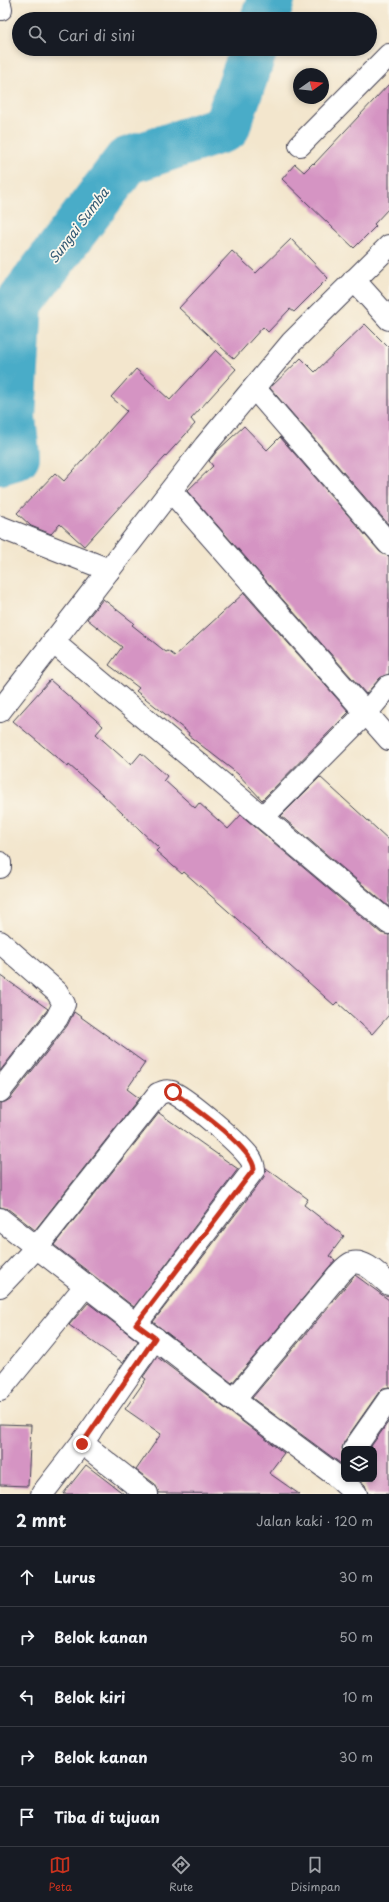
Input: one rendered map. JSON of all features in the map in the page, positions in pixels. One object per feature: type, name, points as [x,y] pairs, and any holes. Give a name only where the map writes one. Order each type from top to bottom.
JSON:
[{"type":"street","points":[[300,144],[389,55]]},
{"type":"street","points":[[0,711],[171,491],[292,342],[389,246]]},
{"type":"street","points":[[354,280],[389,320]]},
{"type":"street","points":[[254,388],[389,544]]},
{"type":"street","points":[[171,491],[389,739]]},
{"type":"street","points":[[0,527],[110,570]]},
{"type":"street","points":[[53,642],[389,923]]},
{"type":"street","points":[[263,817],[366,713],[389,686]]},
{"type":"street","points":[[0,942],[57,992],[64,1004],[57,1018],[0,1091]]},
{"type":"street","points":[[0,1286],[37,1247],[158,1094],[166,1091],[173,1092],[199,1111],[232,1140],[250,1158],[254,1169],[136,1324]]},
{"type":"street","points":[[0,1219],[234,1400],[340,1469],[356,1494]]},
{"type":"street","points":[[234,1400],[338,1275],[350,1263],[354,1262],[366,1265],[389,1284]]},
{"type":"street","points":[[0,1390],[86,1285]]},
{"type":"street","points":[[147,1494],[82,1444],[155,1338]]},
{"type":"street","points":[[356,1446],[389,1399]]},
{"type":"street","points":[[42,1494],[95,1425]]},
{"type":"building","points":[[389,84],[389,208],[374,224],[376,226],[354,248],[282,179],[295,164],[304,172],[313,163],[314,164]]},
{"type":"building","points":[[291,239],[328,278],[294,312],[290,309],[268,332],[263,327],[234,359],[179,308],[232,251],[256,273]]},
{"type":"building","points":[[365,324],[389,348],[389,525],[270,388],[301,358],[315,372]]},
{"type":"building","points":[[216,350],[236,369],[191,419],[195,424],[84,546],[60,524],[51,534],[31,526],[17,513],[55,473],[64,481],[127,411],[111,397],[136,369],[170,400]]},
{"type":"building","points":[[244,426],[267,450],[280,437],[380,552],[389,556],[389,674],[380,678],[366,694],[187,491],[213,466],[209,461],[217,451]]},
{"type":"building","points":[[244,593],[349,712],[262,800],[238,774],[188,735],[189,733],[136,691],[139,688],[109,665],[122,647],[87,619],[103,599],[134,623],[132,625],[166,652],[168,651],[175,656]]},
{"type":"building","points":[[50,680],[103,726],[96,734],[131,765],[141,753],[167,776],[164,780],[195,808],[199,803],[228,829],[241,815],[381,933],[389,935],[389,1015],[372,1034],[337,1002],[334,1005],[184,872],[182,874],[156,851],[159,848],[103,795],[69,765],[68,767],[13,721]]},
{"type":"building","points":[[320,777],[389,840],[389,907],[281,816]]},
{"type":"building","points":[[0,975],[48,1009],[0,1071]]},
{"type":"building","points":[[74,1012],[145,1063],[127,1089],[139,1098],[35,1230],[8,1209],[0,1207],[0,1103],[10,1099],[67,1026]]},
{"type":"building","points":[[159,1113],[238,1169],[134,1307],[54,1245]]},
{"type":"building","points":[[266,1168],[308,1199],[304,1205],[344,1236],[329,1256],[335,1260],[232,1383],[153,1322],[264,1177]]},
{"type":"building","points":[[355,1275],[389,1300],[389,1387],[383,1388],[379,1392],[343,1446],[341,1446],[341,1464],[252,1398]]},
{"type":"building","points":[[88,1303],[138,1341],[123,1363],[69,1325]]},
{"type":"building","points":[[157,1357],[284,1453],[269,1473],[299,1494],[159,1493],[155,1484],[136,1470],[161,1434],[125,1409],[146,1379],[143,1377]]},
{"type":"building","points":[[389,1421],[389,1494],[368,1494],[365,1485],[362,1482],[377,1482],[377,1446],[371,1446]]},
{"type":"building","points":[[0,1424],[31,1425],[28,1486],[0,1485]]},
{"type":"building","points":[[86,1465],[124,1494],[63,1494]]},
{"type":"waterway","name":"Sungai Sumba","points":[[267,12],[271,0]]},
{"type":"waterway","name":"Sungai Sumba","points":[[0,461],[16,456],[12,417],[19,303],[127,161],[226,128],[252,56]]},
{"type":"route","points":[[82,1444],[155,1338],[136,1324],[254,1169],[250,1158],[232,1140],[199,1111],[173,1092]]}]
